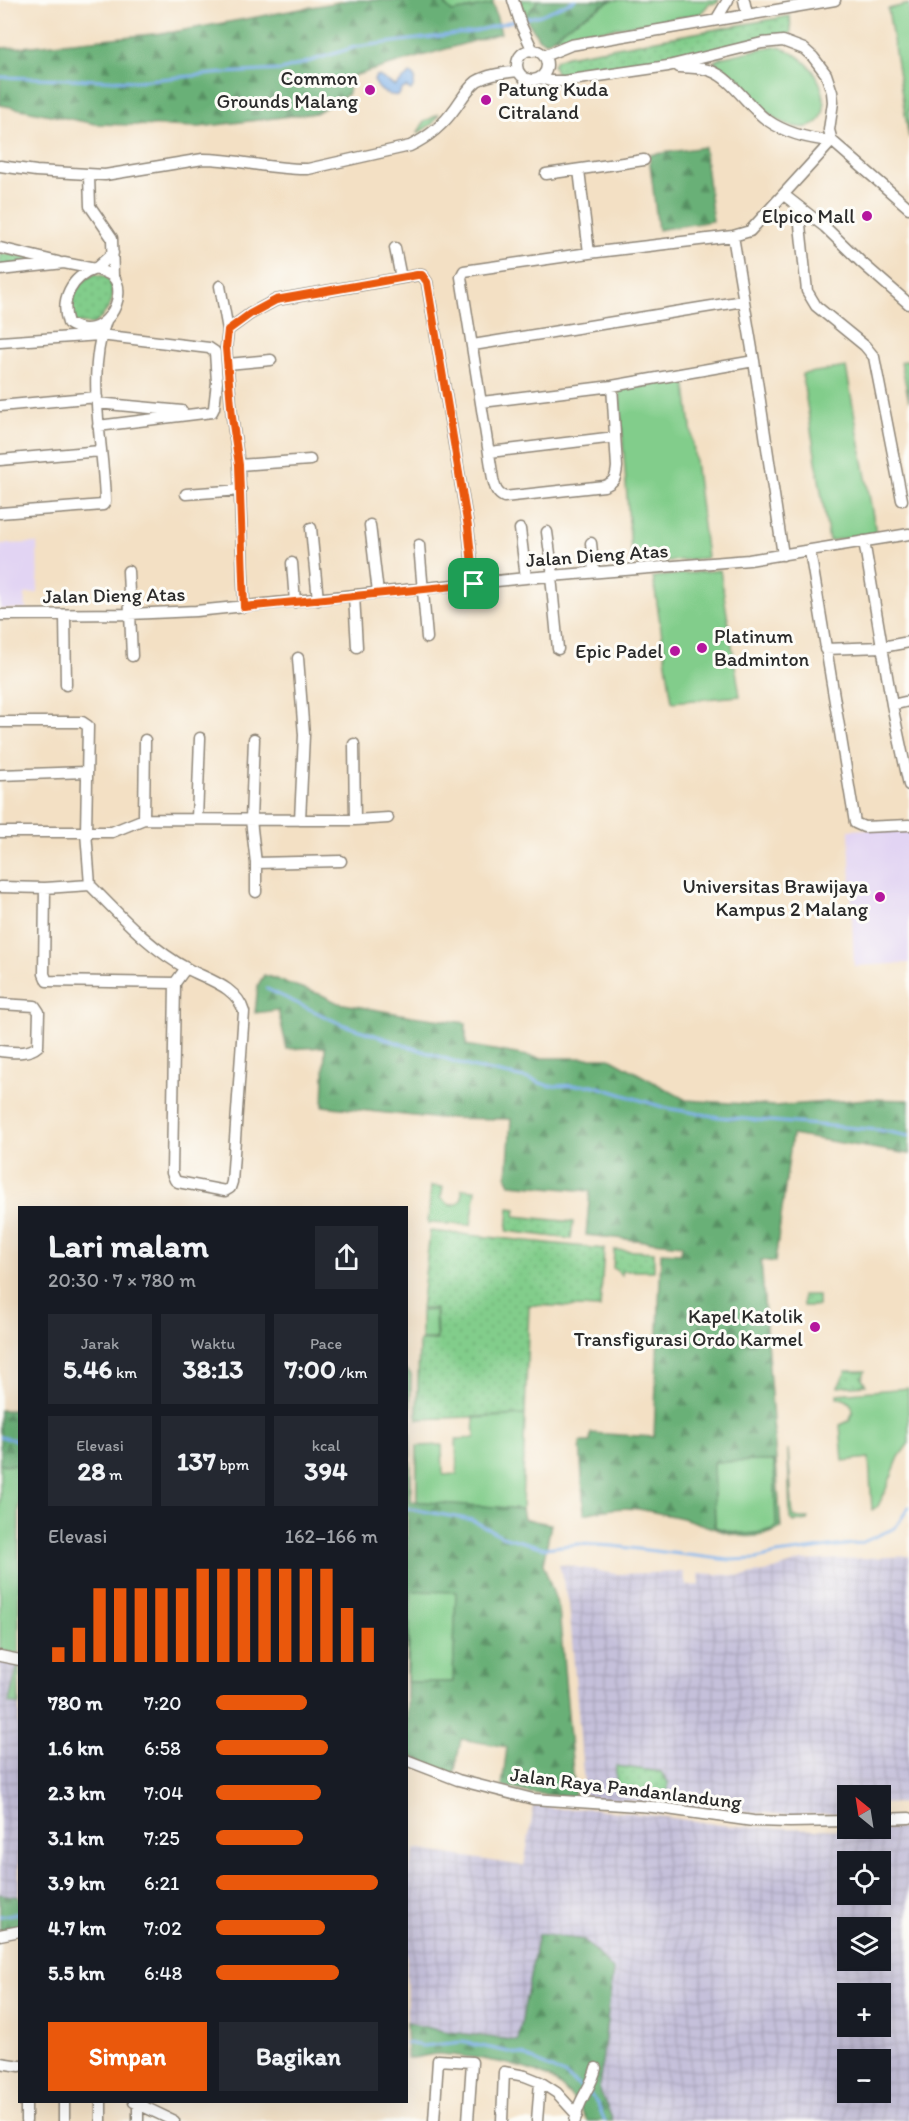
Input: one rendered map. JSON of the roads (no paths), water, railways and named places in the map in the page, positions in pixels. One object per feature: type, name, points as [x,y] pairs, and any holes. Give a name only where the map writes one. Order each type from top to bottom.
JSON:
[{"type":"street","points":[[513,0],[533,51],[544,56],[572,45],[835,0]]},
{"type":"street","points":[[716,20],[728,0]]},
{"type":"street","points":[[744,0],[747,14]]},
{"type":"street","points":[[533,51],[521,55],[517,63],[518,71],[527,80],[540,78],[564,81],[668,66],[774,41],[792,43],[804,49],[821,65],[829,82],[833,102],[829,130],[832,141],[909,208]]},
{"type":"street","points":[[710,55],[712,71]]},
{"type":"street","points":[[540,78],[547,68],[544,56]]},
{"type":"street","points":[[668,66],[712,71],[721,76],[765,119],[775,125],[811,139],[832,141]]},
{"type":"street","points":[[0,166],[89,176],[143,170],[203,159],[218,159],[308,170],[410,146],[430,135],[441,125],[469,88],[477,82],[488,76],[518,71]]},
{"type":"street","points":[[612,386],[616,478],[604,486],[504,497],[496,490],[461,277],[464,271],[733,236],[750,231],[832,141]]},
{"type":"street","points":[[546,174],[644,160]]},
{"type":"street","points":[[579,170],[589,253]]},
{"type":"street","points":[[89,176],[90,206],[112,238],[113,277]]},
{"type":"street","points":[[784,195],[825,227],[909,304]]},
{"type":"street","points":[[798,206],[807,291],[810,298],[816,306],[865,346],[874,357],[902,500]]},
{"type":"street","points":[[733,236],[783,555]]},
{"type":"street","points":[[0,248],[95,269],[113,277],[117,283],[117,300],[106,321],[93,336]]},
{"type":"street","points":[[395,248],[401,278]]},
{"type":"street","points":[[75,282],[113,253]]},
{"type":"street","points":[[0,270],[66,264]]},
{"type":"street","points":[[66,264],[76,275],[75,282],[66,298],[64,313],[69,323],[93,336]]},
{"type":"street","points":[[228,330],[250,314],[276,300],[422,275],[427,282],[468,527],[474,584]]},
{"type":"street","points":[[220,286],[228,330],[226,348],[239,465],[244,607]]},
{"type":"street","points":[[473,345],[743,301]]},
{"type":"street","points":[[0,513],[103,505],[105,498],[93,336],[96,328],[106,321]]},
{"type":"street","points":[[64,336],[69,323]]},
{"type":"street","points":[[0,342],[64,336],[93,336],[212,349],[215,352],[217,382],[214,408],[208,413],[98,426]]},
{"type":"street","points":[[228,364],[271,360]]},
{"type":"street","points":[[482,402],[612,386],[754,361]]},
{"type":"street","points":[[0,406],[97,400],[203,413]]},
{"type":"street","points":[[490,452],[615,437]]},
{"type":"street","points":[[0,460],[100,451]]},
{"type":"street","points":[[239,465],[310,460]]},
{"type":"street","points":[[186,494],[240,490]]},
{"type":"street","points":[[370,525],[378,593]]},
{"type":"street","points":[[311,528],[318,600]]},
{"type":"street","points":[[520,529],[526,578]]},
{"type":"street","points":[[547,532],[558,649]]},
{"type":"street","name":"Jalan Dieng Atas","points":[[0,615],[129,614],[244,607],[422,588],[651,569],[783,555],[909,534]]},
{"type":"street","points":[[864,542],[883,665],[909,785]]},
{"type":"street","points":[[591,543],[594,572]]},
{"type":"street","points":[[419,545],[427,638]]},
{"type":"street","points":[[810,551],[855,823],[864,827],[909,825]]},
{"type":"street","points":[[292,563],[295,602]]},
{"type":"street","points":[[128,572],[132,656]]},
{"type":"street","points":[[354,596],[357,648]]},
{"type":"street","points":[[64,615],[66,685]]},
{"type":"street","points":[[825,650],[882,647],[909,642]]},
{"type":"street","points":[[298,658],[304,735],[300,820]]},
{"type":"street","points":[[892,705],[909,701]]},
{"type":"street","points":[[0,722],[85,723],[89,729],[86,832],[90,885],[148,942],[186,968],[220,984],[238,998],[244,1012],[232,1182],[230,1188],[225,1191],[178,1182],[173,1177],[176,983],[186,968]]},
{"type":"street","points":[[197,819],[200,738]]},
{"type":"street","points":[[254,739],[251,820],[256,863],[256,892]]},
{"type":"street","points":[[144,819],[145,740]]},
{"type":"street","points":[[354,744],[355,820]]},
{"type":"street","points":[[0,775],[86,772]]},
{"type":"street","points":[[0,832],[112,832],[144,819],[355,820],[388,818]]},
{"type":"street","points":[[256,863],[341,861]]},
{"type":"street","points":[[0,886],[45,888],[90,885]]},
{"type":"street","points":[[45,888],[44,974],[47,981],[176,983]]},
{"type":"street","points":[[0,1004],[35,1006],[39,1012],[36,1049],[25,1052],[0,1051]]},
{"type":"street","points":[[0,1656],[18,1660]]},
{"type":"street","name":"Jalan Raya Pandanlandung","points":[[408,1761],[458,1780],[533,1799],[653,1807],[753,1821],[837,1821]]},
{"type":"street","points":[[891,1819],[909,1818]]},
{"type":"street","points":[[0,1935],[18,1931]]},
{"type":"street","points":[[434,2121],[438,2060],[472,2062],[468,2121]]},
{"type":"street","points":[[0,2063],[18,2066]]},
{"type":"street","points":[[502,2121],[504,2072],[540,2082],[557,2092],[578,2114],[596,2068]]},
{"type":"street","points":[[537,2121],[540,2082]]},
{"type":"street","points":[[26,2103],[26,2121]]},
{"type":"street","points":[[64,2103],[64,2121]]},
{"type":"street","points":[[101,2103],[101,2121]]},
{"type":"street","points":[[136,2103],[138,2121]]},
{"type":"street","points":[[138,2103],[174,2121]]},
{"type":"water","points":[[410,74],[415,78],[413,88],[411,90],[406,87],[399,95],[384,92],[374,80],[376,76],[379,76],[395,86]]},
{"type":"waterway","points":[[523,19],[541,15],[575,0]]},
{"type":"waterway","points":[[0,77],[137,81],[282,70],[355,47],[472,32],[516,20]]},
{"type":"waterway","points":[[267,989],[341,1024],[471,1067],[529,1079],[549,1086],[592,1085],[666,1108],[719,1117],[879,1130],[909,1136]]},
{"type":"waterway","points":[[0,1437],[18,1441]]},
{"type":"waterway","points":[[408,1508],[472,1520],[502,1536],[545,1548],[579,1544],[613,1546],[729,1560],[757,1559],[777,1554],[861,1543],[895,1528],[909,1507]]},
{"type":"waterway","points":[[0,1916],[18,1913]]},
{"type":"waterway","points":[[408,2043],[423,2046],[462,2042],[523,2055],[564,2075],[589,2093],[598,2105],[605,2121]]},
{"type":"place","name":"Common Grounds Malang","points":[[370,90]]},
{"type":"place","name":"Patung Kuda Citraland","points":[[486,100]]},
{"type":"place","name":"Elpico Mall","points":[[867,216]]},
{"type":"place","name":"Platinum Badminton","points":[[702,648]]},
{"type":"place","name":"Epic Padel","points":[[675,651]]},
{"type":"place","name":"Universitas Brawijaya Kampus 2 Malang","points":[[880,897]]},
{"type":"place","name":"Kapel Katolik Transfigurasi Ordo Karmel","points":[[815,1327]]}]
